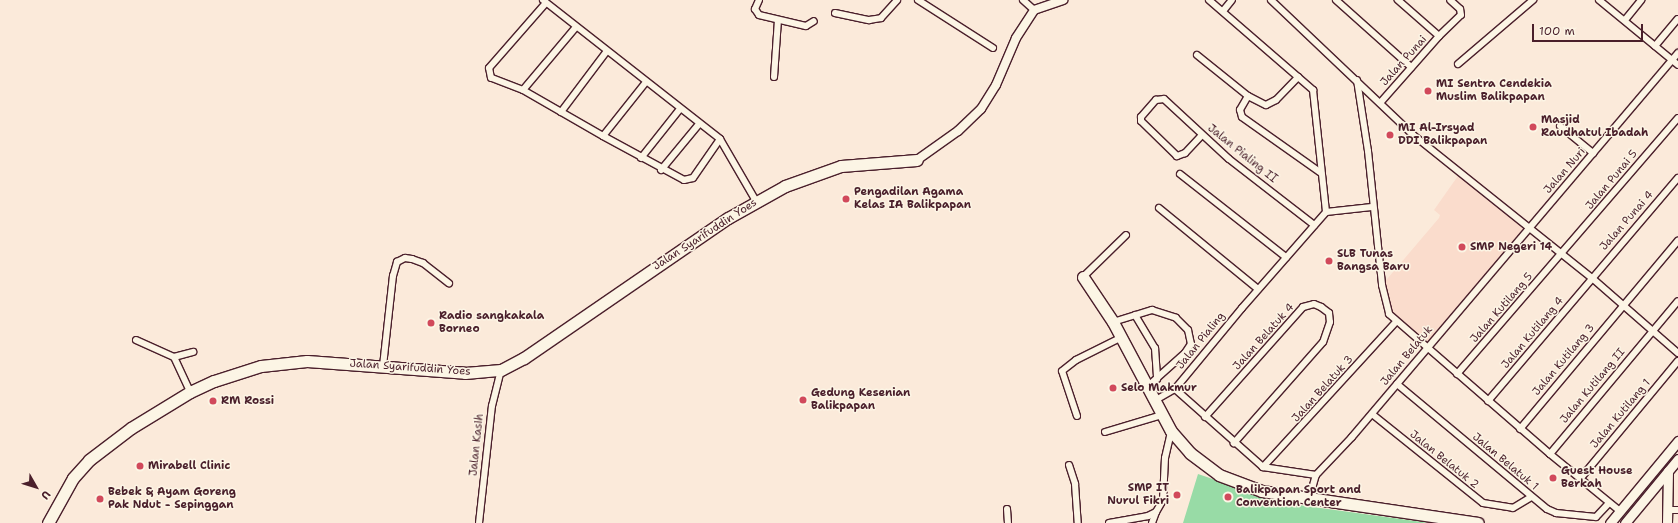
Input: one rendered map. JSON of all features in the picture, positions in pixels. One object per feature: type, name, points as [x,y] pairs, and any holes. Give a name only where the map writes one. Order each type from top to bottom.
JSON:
[{"type":"highway","name":"Jalan Syarifuddin Yoes","points":[[48,523],[73,478],[89,460],[131,428],[190,392],[214,381],[261,366],[307,361],[465,373],[501,370],[524,358],[704,234],[756,202],[826,170],[873,162],[917,160]]},
{"type":"highway","points":[[1083,277],[1113,322],[1153,402],[1171,431],[1190,453],[1219,475],[1256,489],[1309,499],[1478,523]]},
{"type":"main road","points":[[1610,523],[1678,441]]},
{"type":"main road","points":[[1625,523],[1678,459]]},
{"type":"main road","points":[[1667,517],[1668,471]]},
{"type":"street","points":[[759,0],[755,9],[757,13],[778,20],[806,26],[814,21]]},
{"type":"street","points":[[835,13],[869,20],[881,18],[897,0]]},
{"type":"street","points":[[918,0],[993,48]]},
{"type":"street","points":[[1023,0],[1034,10]]},
{"type":"street","points":[[917,160],[958,131],[981,110],[996,84],[1016,38],[1034,10],[1063,0]]},
{"type":"street","points":[[1210,0],[1313,90],[1326,212],[1372,207]]},
{"type":"street","points":[[1222,11],[1232,0]]},
{"type":"street","points":[[1271,0],[1417,138],[1528,229],[1592,278],[1678,353]]},
{"type":"street","points":[[1336,0],[1410,67]]},
{"type":"street","name":"Jalan Punai","points":[[1380,103],[1410,67],[1439,36],[1398,0]]},
{"type":"street","points":[[1439,36],[1460,15],[1460,9],[1450,0]]},
{"type":"street","points":[[1458,64],[1533,0]]},
{"type":"street","points":[[1599,0],[1678,65]]},
{"type":"street","points":[[1625,20],[1641,0]]},
{"type":"street","points":[[720,139],[689,180],[661,170],[523,90],[491,78],[489,68],[544,1],[720,139],[756,202]]},
{"type":"street","points":[[1655,46],[1678,18]]},
{"type":"street","points":[[774,76],[778,20]]},
{"type":"street","points":[[523,90],[576,27]]},
{"type":"street","points":[[561,112],[607,51]]},
{"type":"street","name":"Jalan Nuri","points":[[1528,229],[1678,53]]},
{"type":"street","points":[[1197,55],[1248,96],[1266,105],[1271,104],[1298,77]]},
{"type":"street","points":[[1357,80],[1368,151],[1372,207],[1386,306],[1396,322],[1426,349],[1620,511]]},
{"type":"street","points":[[603,136],[646,82]]},
{"type":"street","points":[[1248,96],[1240,110],[1242,117],[1321,173]]},
{"type":"street","name":"Jalan Pialing II","points":[[1202,135],[1185,153],[1177,156],[1141,121],[1142,114],[1159,98],[1164,99],[1202,135],[1314,225]]},
{"type":"street","points":[[641,158],[680,109]]},
{"type":"street","name":"Jalan Punai 5","points":[[1562,254],[1678,118]]},
{"type":"street","points":[[661,170],[699,124]]},
{"type":"street","points":[[1560,126],[1593,153]]},
{"type":"street","points":[[1180,174],[1286,257]]},
{"type":"street","name":"Jalan Punai 4","points":[[1592,278],[1678,178]]},
{"type":"street","points":[[1159,208],[1258,289]]},
{"type":"street","name":"Jalan Pialing","points":[[1153,402],[1175,389],[1258,289],[1326,212]]},
{"type":"street","name":"Jalan Belatuk","points":[[1309,499],[1316,475],[1372,414],[1528,229]]},
{"type":"street","points":[[1083,277],[1126,235]]},
{"type":"street","name":"Jalan Kutilang 3","points":[[1520,429],[1678,241]]},
{"type":"street","name":"Jalan Kutilang 5","points":[[1457,374],[1562,254]]},
{"type":"street","points":[[383,366],[393,276],[397,262],[405,258],[423,263],[449,283]]},
{"type":"street","name":"Jalan Kutilang 4","points":[[1488,401],[1592,278]]},
{"type":"street","name":"Jalan Kutilang II","points":[[1550,454],[1652,330],[1678,301]]},
{"type":"street","name":"Jalan Belatuk 4","points":[[1205,417],[1303,307],[1314,304],[1321,306],[1328,313],[1330,322],[1323,342],[1234,443]]},
{"type":"street","points":[[1113,322],[1152,310],[1162,312],[1176,318],[1190,335],[1191,344],[1185,353],[1146,387]]},
{"type":"street","points":[[1135,316],[1155,348],[1157,379]]},
{"type":"street","name":"Jalan Belatuk 3","points":[[1263,467],[1396,322]]},
{"type":"street","points":[[1077,416],[1062,371],[1076,360],[1120,338]]},
{"type":"street","points":[[136,340],[174,357],[193,352]]},
{"type":"street","points":[[174,357],[190,392]]},
{"type":"street","name":"Jalan Kutilang 1","points":[[1580,479],[1678,361]]},
{"type":"street","name":"Jalan Kasih","points":[[479,523],[492,406],[501,370]]},
{"type":"street","name":"Jalan Belatuk 1","points":[[1396,384],[1531,496],[1556,513],[1596,517],[1609,503]]},
{"type":"street","points":[[1175,389],[1234,443],[1263,467],[1316,475]]},
{"type":"street","name":"Jalan Belatuk 2","points":[[1372,414],[1483,503],[1513,508],[1531,496]]},
{"type":"street","points":[[1105,432],[1162,415]]},
{"type":"street","points":[[1152,523],[1163,500],[1165,458],[1171,431]]},
{"type":"street","points":[[1069,465],[1075,484],[1078,523]]},
{"type":"street","points":[[1006,509],[1008,523]]},
{"type":"street","points":[[1667,517],[1678,510]]},
{"type":"street","points":[[1109,523],[1148,516],[1156,512]]},
{"type":"shaded area","name":"SMP Negeri 14","points":[[1460,173],[1526,228],[1425,344],[1391,313],[1382,285],[1439,218],[1440,215],[1434,210]]},
{"type":"green space","name":"Balikpapan Sport and Convention Center","points":[[1198,474],[1284,503],[1430,523],[1183,523]]},
{"type":"place","name":"MI Sentra Cendekia Muslim Balikpapan","points":[[1428,91]]},
{"type":"place","name":"Masjid Raudhatul Ibadah","points":[[1533,127]]},
{"type":"place","name":"MI Al-Irsyad DDI Balikpapan","points":[[1390,135]]},
{"type":"place","name":"Pengadilan Agama Kelas IA Balikpapan","points":[[846,199]]},
{"type":"place","name":"SMP Negeri 14","points":[[1462,247]]},
{"type":"place","name":"SLB Tunas Bangsa Baru","points":[[1329,261]]},
{"type":"place","name":"Radio sangkakala Borneo","points":[[431,323]]},
{"type":"place","name":"Selo Makmur","points":[[1113,388]]},
{"type":"place","name":"Gedung Kesenian Balikpapan","points":[[803,400]]},
{"type":"place","name":"RM Rossi","points":[[213,401]]},
{"type":"place","name":"Mirabell Clinic","points":[[140,466]]},
{"type":"place","name":"Guest House Berkah","points":[[1553,478]]},
{"type":"place","name":"SMP IT Nurul Fikri","points":[[1177,495]]},
{"type":"place","name":"Balikpapan Sport and Convention Center","points":[[1228,497]]},
{"type":"place","name":"Bebek & Ayam Goreng Pak Ndut - Sepinggan","points":[[100,499]]}]
